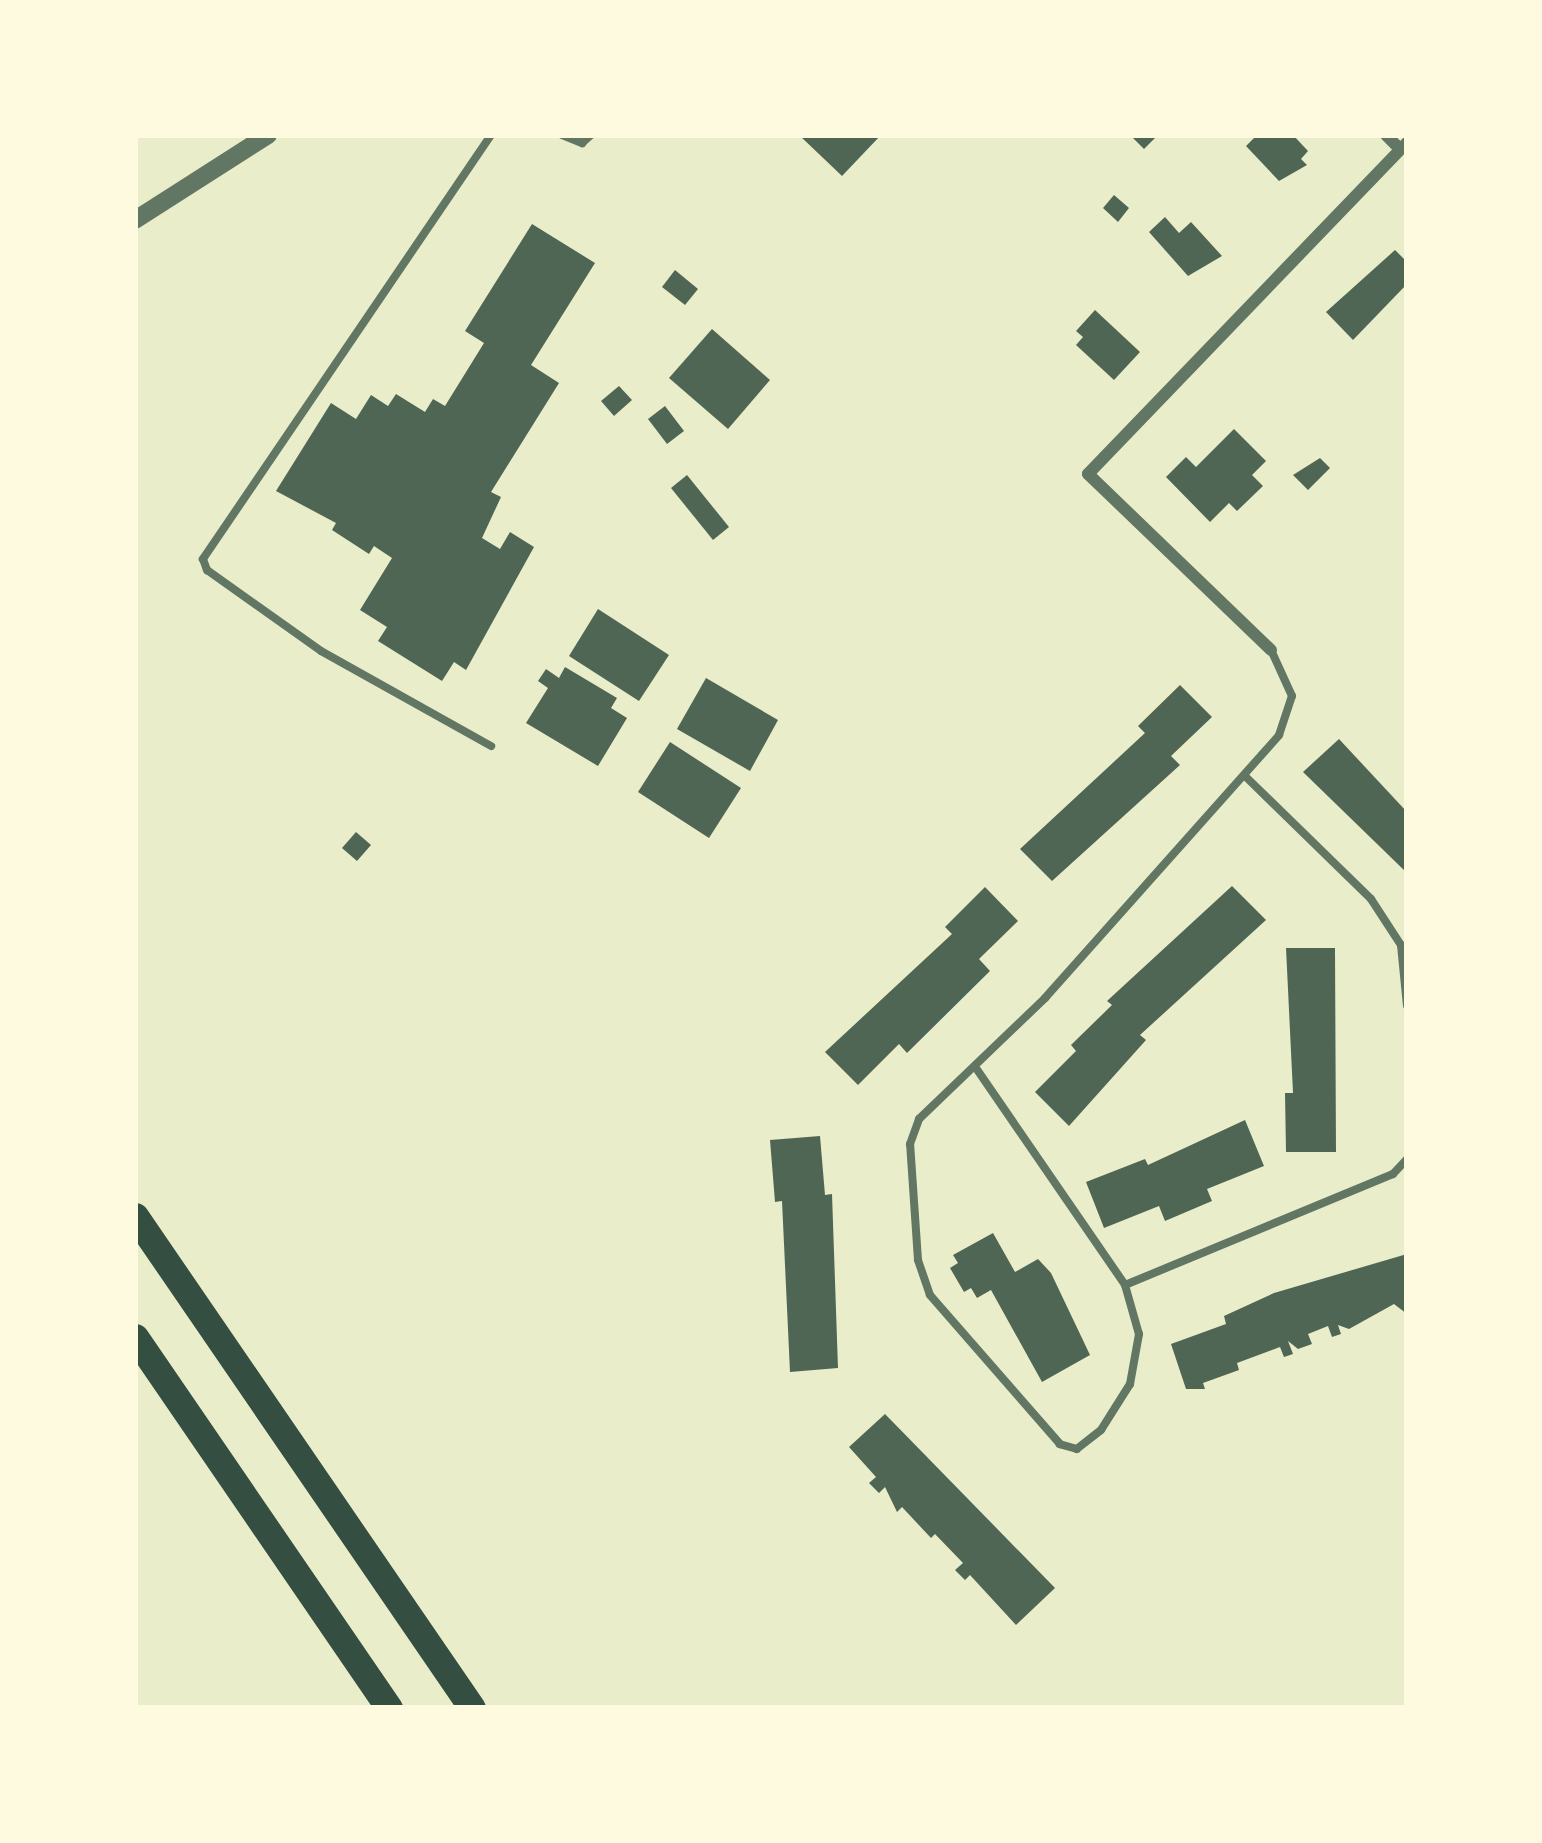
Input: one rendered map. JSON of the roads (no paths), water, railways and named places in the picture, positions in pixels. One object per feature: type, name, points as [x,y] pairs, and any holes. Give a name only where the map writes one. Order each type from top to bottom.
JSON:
[{"type":"highway","points":[[135,1216],[472,1708]]},
{"type":"highway","points":[[135,1337],[389,1708]]},
{"type":"street","points":[[135,220],[268,135]]},
{"type":"street","points":[[1271,650],[1088,474],[1404,145],[1386,135]]},
{"type":"lane","points":[[490,135],[203,559],[207,570],[321,651],[491,746]]},
{"type":"lane","points":[[562,135],[582,143],[591,135]]},
{"type":"lane","points":[[976,1068],[1126,1285],[1139,1334],[1130,1384],[1101,1430],[1078,1449],[1060,1444],[930,1295],[918,1260],[910,1144],[920,1119],[976,1068],[1245,776],[1292,709],[1286,672],[1271,650]]},
{"type":"lane","points":[[1245,776],[1371,899],[1401,945],[1407,1006]]},
{"type":"lane","points":[[1126,1285],[1393,1174],[1407,1159]]}]
